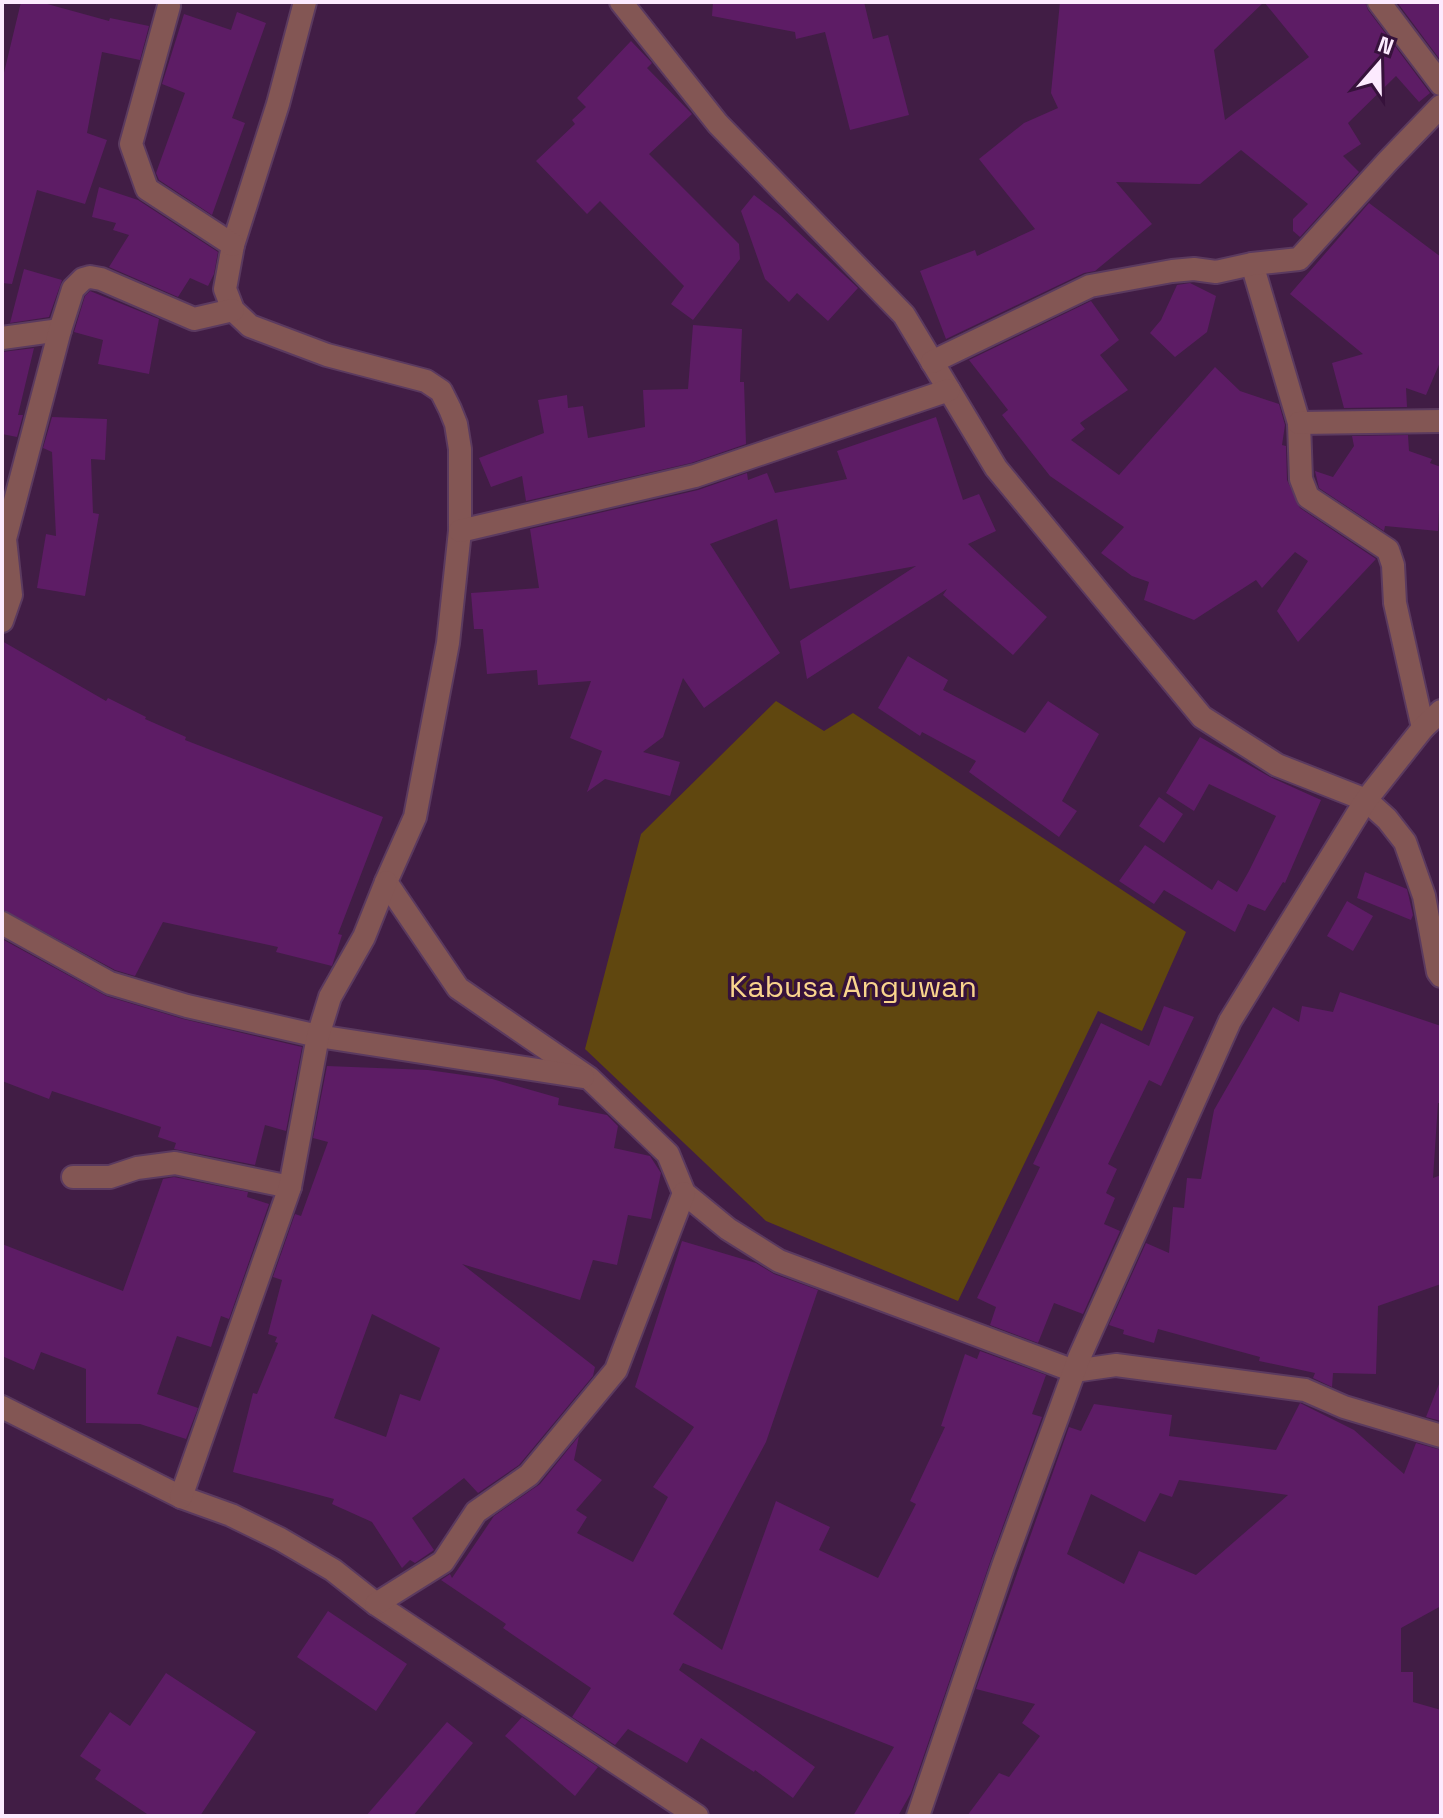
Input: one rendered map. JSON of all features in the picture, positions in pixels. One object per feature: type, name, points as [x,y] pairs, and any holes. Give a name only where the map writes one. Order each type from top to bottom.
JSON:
[{"type":"street","points":[[181,1497],[290,1187],[318,1036],[330,997],[364,937],[415,817],[448,643],[460,531],[460,449],[456,424],[441,391],[426,381],[327,355],[250,326],[233,310],[225,289],[233,245],[278,104],[305,2]]},
{"type":"street","points":[[621,2],[718,124],[904,315],[996,468],[1202,717],[1277,765],[1366,800],[1387,819],[1405,842],[1424,896],[1441,976]]},
{"type":"street","points":[[1379,2],[1441,84]]},
{"type":"street","points":[[164,3],[131,144],[147,189],[233,245]]},
{"type":"street","points":[[932,362],[1090,286],[1172,271],[1194,269],[1216,272],[1299,259],[1441,106]]},
{"type":"street","points":[[1252,264],[1299,423],[1301,479],[1308,497],[1388,550],[1393,565],[1395,603],[1423,728]]},
{"type":"street","points":[[2,621],[11,595],[5,539],[73,289],[83,279],[90,277],[194,319],[233,310]]},
{"type":"street","points":[[2,338],[60,330]]},
{"type":"street","points":[[460,531],[695,476],[949,390]]},
{"type":"street","points":[[1299,423],[1441,421]]},
{"type":"street","points":[[918,1816],[1003,1566],[1074,1371],[1230,1021],[1366,800],[1423,728],[1441,711]]},
{"type":"street","points":[[386,882],[458,988],[589,1078],[668,1154],[684,1193],[728,1229],[779,1261],[1074,1371],[1116,1365],[1305,1390],[1344,1407],[1441,1436]]},
{"type":"street","points":[[2,923],[110,983],[187,1006],[318,1036],[589,1078]]},
{"type":"street","points":[[73,1177],[110,1177],[137,1168],[175,1163],[290,1187]]},
{"type":"street","points":[[376,1604],[443,1562],[476,1512],[529,1475],[616,1370],[684,1193]]},
{"type":"street","points":[[2,1407],[181,1497],[231,1515],[280,1539],[333,1570],[376,1604],[697,1816]]},
{"type":"green space","name":"Kabusa Anguwan","points":[[776,701],[824,731],[853,713],[1186,932],[1142,1031],[1098,1011],[958,1301],[766,1221],[585,1049],[641,834]]},
{"type":"building","points":[[21,2],[40,2],[109,21],[110,18],[149,26],[140,60],[102,52],[87,133],[107,140],[85,204],[37,190],[12,284],[2,283],[2,81]]},
{"type":"building","points":[[713,2],[864,2],[873,39],[888,35],[909,115],[850,130],[825,32],[796,39],[795,32],[712,16]]},
{"type":"building","points":[[1060,2],[1264,2],[1365,2],[1430,93],[1419,102],[1396,76],[1348,123],[1361,144],[1343,156],[1359,172],[1300,237],[1293,231],[1293,219],[1308,204],[1241,150],[1200,184],[1116,182],[1152,224],[1095,271],[1084,273],[946,339],[920,271],[975,250],[977,256],[1035,229],[979,159],[1024,123],[1058,108],[1051,93]],"holes":[[[1264,2],[1309,57],[1225,120],[1214,50]]]},
{"type":"building","points":[[1397,2],[1441,2],[1441,61]]},
{"type":"building","points":[[237,12],[266,23],[232,118],[245,123],[212,215],[159,180],[156,173],[185,93],[162,84],[184,14],[231,30]]},
{"type":"building","points":[[631,41],[652,63],[647,68],[692,114],[649,154],[739,244],[740,259],[693,320],[671,304],[684,286],[600,201],[587,214],[536,161],[575,124],[572,120],[586,107],[577,98]]},
{"type":"building","points":[[99,187],[138,200],[218,252],[208,286],[190,278],[178,297],[109,267],[129,235],[113,230],[116,223],[92,217]]},
{"type":"building","points":[[754,195],[780,215],[858,288],[828,321],[797,293],[789,302],[765,279],[741,211]]},
{"type":"building","points":[[1369,203],[1441,257],[1441,360],[1426,395],[1406,388],[1407,407],[1344,408],[1332,363],[1363,354],[1290,294]]},
{"type":"building","points":[[24,269],[62,280],[49,317],[10,323]]},
{"type":"building","points":[[1190,283],[1216,296],[1207,332],[1175,357],[1150,333],[1161,320],[1177,285]]},
{"type":"building","points":[[90,291],[159,319],[149,374],[98,364],[103,340],[74,332],[85,296]]},
{"type":"building","points":[[1091,301],[1119,340],[1100,355],[1128,390],[1080,423],[1085,429],[1071,440],[1119,475],[1215,367],[1240,391],[1279,404],[1285,425],[1282,445],[1286,446],[1287,480],[1300,508],[1376,559],[1298,642],[1277,611],[1308,561],[1295,552],[1262,588],[1256,580],[1194,620],[1144,600],[1149,582],[1132,576],[1101,553],[1124,527],[1050,476],[1002,415],[1008,410],[969,360]]},
{"type":"building","points":[[693,325],[742,329],[740,382],[744,382],[746,444],[691,463],[526,501],[522,476],[491,487],[479,458],[544,433],[538,400],[567,395],[568,408],[583,406],[588,438],[645,427],[643,390],[688,389]]},
{"type":"building","points":[[34,348],[18,415],[23,415],[17,437],[2,434],[2,352]]},
{"type":"building","points":[[52,417],[107,419],[105,460],[91,459],[93,513],[99,514],[85,596],[37,588],[46,534],[56,536],[52,452],[43,448]]},
{"type":"building","points":[[936,417],[963,500],[979,494],[996,531],[968,544],[1047,617],[1013,655],[943,595],[947,589],[807,679],[800,641],[916,566],[790,589],[777,519],[710,544],[780,653],[704,708],[683,678],[663,737],[643,752],[680,762],[670,796],[605,779],[587,792],[602,751],[570,738],[591,681],[538,685],[537,670],[487,674],[483,629],[474,629],[471,593],[539,588],[530,529],[698,490],[747,473],[748,480],[767,473],[775,493],[847,479],[837,451]]},
{"type":"building","points":[[1408,435],[1409,451],[1432,459],[1430,463],[1441,467],[1438,531],[1385,526],[1384,531],[1319,488],[1315,471],[1333,477],[1354,446],[1352,436]]},
{"type":"building","points":[[2,641],[106,701],[108,698],[186,737],[185,740],[383,817],[338,934],[342,935],[332,966],[276,952],[278,947],[163,922],[135,976],[115,970],[2,909]]},
{"type":"building","points":[[908,656],[948,680],[943,690],[1025,733],[1048,701],[1099,734],[1062,801],[1077,811],[1059,837],[969,772],[976,761],[922,732],[920,736],[878,708]]},
{"type":"building","points":[[1200,737],[1270,777],[1321,800],[1285,883],[1265,911],[1248,904],[1235,932],[1164,890],[1154,904],[1119,881],[1145,845],[1212,890],[1218,880],[1237,892],[1249,871],[1276,816],[1209,784],[1194,811],[1166,793]]},
{"type":"building","points":[[1159,797],[1183,814],[1164,843],[1139,826]]},
{"type":"building","points":[[1365,872],[1407,889],[1413,915],[1411,920],[1357,898]]},
{"type":"building","points":[[1347,901],[1373,916],[1353,951],[1327,936]]},
{"type":"building","points":[[2,939],[106,996],[183,1019],[302,1047],[286,1131],[265,1125],[255,1165],[174,1149],[176,1143],[158,1137],[161,1127],[52,1091],[49,1099],[2,1081]]},
{"type":"building","points":[[1340,992],[1441,1026],[1441,1103],[1438,1103],[1433,1178],[1441,1175],[1441,1284],[1378,1306],[1376,1374],[1333,1373],[1332,1387],[1313,1378],[1315,1373],[1259,1361],[1260,1357],[1158,1329],[1154,1343],[1123,1334],[1124,1330],[1109,1325],[1146,1243],[1169,1253],[1173,1207],[1184,1208],[1187,1178],[1201,1179],[1214,1110],[1273,1007],[1299,1022],[1302,1006],[1333,1012]]},
{"type":"building","points":[[1164,1006],[1194,1017],[1161,1086],[1149,1080],[1108,1164],[1117,1169],[1106,1193],[1115,1198],[1104,1224],[1120,1231],[1083,1314],[1054,1303],[1038,1343],[990,1325],[996,1307],[977,1298],[1040,1167],[1033,1164],[1101,1023],[1149,1046]]},
{"type":"building","points":[[327,1066],[428,1070],[492,1079],[559,1098],[558,1105],[607,1115],[618,1126],[614,1148],[650,1156],[661,1173],[651,1219],[628,1215],[617,1265],[593,1260],[580,1300],[462,1264],[595,1367],[593,1376],[519,1465],[478,1493],[464,1478],[412,1518],[434,1550],[415,1563],[410,1560],[402,1568],[372,1522],[332,1504],[334,1499],[233,1472],[253,1393],[257,1394],[278,1343],[275,1342],[277,1337],[268,1334],[282,1280],[273,1277],[295,1214],[301,1216],[328,1142],[313,1138]],"holes":[[[372,1314],[440,1348],[420,1401],[400,1394],[386,1437],[334,1418]]]},
{"type":"building","points":[[174,1177],[248,1192],[247,1197],[269,1204],[229,1319],[221,1316],[211,1347],[177,1336],[157,1394],[198,1408],[186,1439],[140,1424],[86,1423],[86,1369],[41,1352],[34,1370],[2,1356],[2,1244],[123,1291],[163,1179]]},
{"type":"building","points":[[682,1241],[756,1263],[774,1274],[818,1290],[766,1442],[673,1614],[722,1650],[776,1501],[830,1527],[819,1550],[878,1578],[916,1504],[910,1501],[945,1427],[941,1426],[965,1354],[977,1359],[980,1351],[1046,1375],[1032,1414],[1042,1417],[911,1793],[898,1816],[853,1816],[894,1747],[683,1663],[679,1670],[815,1767],[793,1798],[755,1770],[701,1738],[687,1763],[628,1729],[615,1745],[572,1717],[591,1688],[503,1628],[506,1624],[441,1580],[450,1574],[452,1578],[494,1516],[540,1484],[579,1436],[574,1460],[602,1480],[576,1510],[587,1517],[577,1533],[633,1562],[668,1497],[653,1487],[694,1427],[635,1387]]},
{"type":"building","points":[[1441,1385],[1441,1421],[1426,1417]]},
{"type":"building","points":[[1300,1403],[1354,1430],[1404,1474],[1416,1443],[1441,1450],[1441,1606],[1401,1628],[1401,1672],[1413,1672],[1413,1702],[1441,1710],[1441,1816],[967,1816],[999,1773],[1009,1777],[1040,1736],[1022,1723],[1035,1704],[976,1689],[1069,1427],[1081,1431],[1094,1404],[1172,1415],[1169,1436],[1276,1450]],"holes":[[[1179,1480],[1288,1495],[1196,1575],[1139,1551],[1124,1584],[1067,1554],[1091,1494],[1145,1522],[1160,1493],[1172,1497]]]},
{"type":"building","points":[[328,1611],[407,1664],[376,1711],[297,1657]]},
{"type":"building","points":[[166,1673],[256,1732],[200,1816],[150,1816],[95,1779],[101,1770],[80,1756],[110,1712],[130,1726]]},
{"type":"building","points":[[522,1717],[598,1767],[575,1796],[505,1736]]},
{"type":"building","points":[[447,1722],[473,1743],[413,1816],[366,1816]]}]
